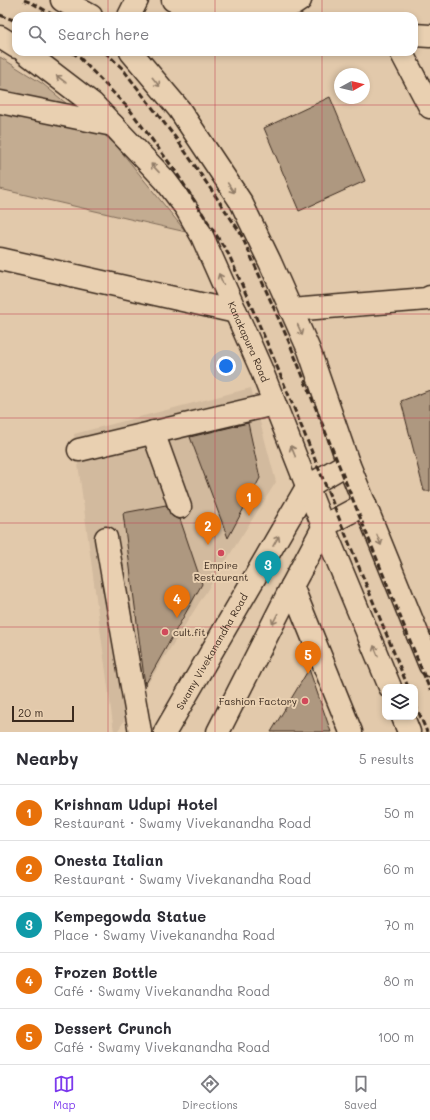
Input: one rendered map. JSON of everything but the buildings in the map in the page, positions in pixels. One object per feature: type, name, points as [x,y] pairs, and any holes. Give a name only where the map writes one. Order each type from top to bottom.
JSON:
[{"type":"main road","points":[[62,0],[84,12]]},
{"type":"main road","points":[[132,12],[137,0]]},
{"type":"main road","points":[[173,0],[190,5],[286,6],[294,4],[300,0]]},
{"type":"main road","points":[[418,35],[430,36]]},
{"type":"main road","points":[[0,37],[12,44]]},
{"type":"main road","name":"Kanakapura Road","points":[[30,56],[93,104],[113,124],[165,180],[186,208],[202,236],[261,370],[389,684]]},
{"type":"main road","points":[[134,56],[178,109],[240,202],[270,262],[309,350],[348,462],[430,665]]},
{"type":"main road","points":[[403,56],[430,107]]},
{"type":"main road","points":[[0,102],[113,124]]},
{"type":"main road","points":[[0,259],[236,312]]},
{"type":"main road","points":[[290,310],[430,298]]},
{"type":"main road","points":[[79,450],[274,404]]},
{"type":"main road","points":[[153,432],[180,507]]},
{"type":"main road","name":"Swamy Vivekanandha Road","points":[[165,732],[308,487],[348,462]]},
{"type":"main road","points":[[218,732],[324,526],[365,504]]},
{"type":"main road","points":[[106,538],[140,732]]},
{"type":"main road","points":[[292,586],[351,732]]},
{"type":"main road","points":[[404,720],[409,732]]},
{"type":"shaded area","points":[[0,57],[43,84],[115,144],[186,232],[0,189]]},
{"type":"shaded area","points":[[251,388],[276,482],[117,732],[114,732],[74,434]]},
{"type":"railway","points":[[24,0],[48,12]]},
{"type":"railway","points":[[0,15],[12,20]]},
{"type":"railway","points":[[78,56],[130,110],[176,172],[229,255],[271,352],[407,684]]},
{"type":"railway","points":[[109,56],[122,68],[178,141],[240,232],[289,342],[430,690]]},
{"type":"railway","points":[[418,711],[427,732]]},
{"type":"place","name":"Krishnam Udupi Hotel","points":[[249,516]]},
{"type":"place","name":"Onesta Italian","points":[[208,545]]},
{"type":"place","name":"Empire Restaurant","points":[[221,553]]},
{"type":"place","name":"Kempegowda Statue","points":[[268,584]]},
{"type":"place","name":"Frozen Bottle","points":[[177,618]]},
{"type":"place","name":"cult.fit","points":[[165,632]]},
{"type":"place","name":"Dessert Crunch","points":[[308,674]]},
{"type":"place","name":"Fashion Factory","points":[[305,701]]}]
